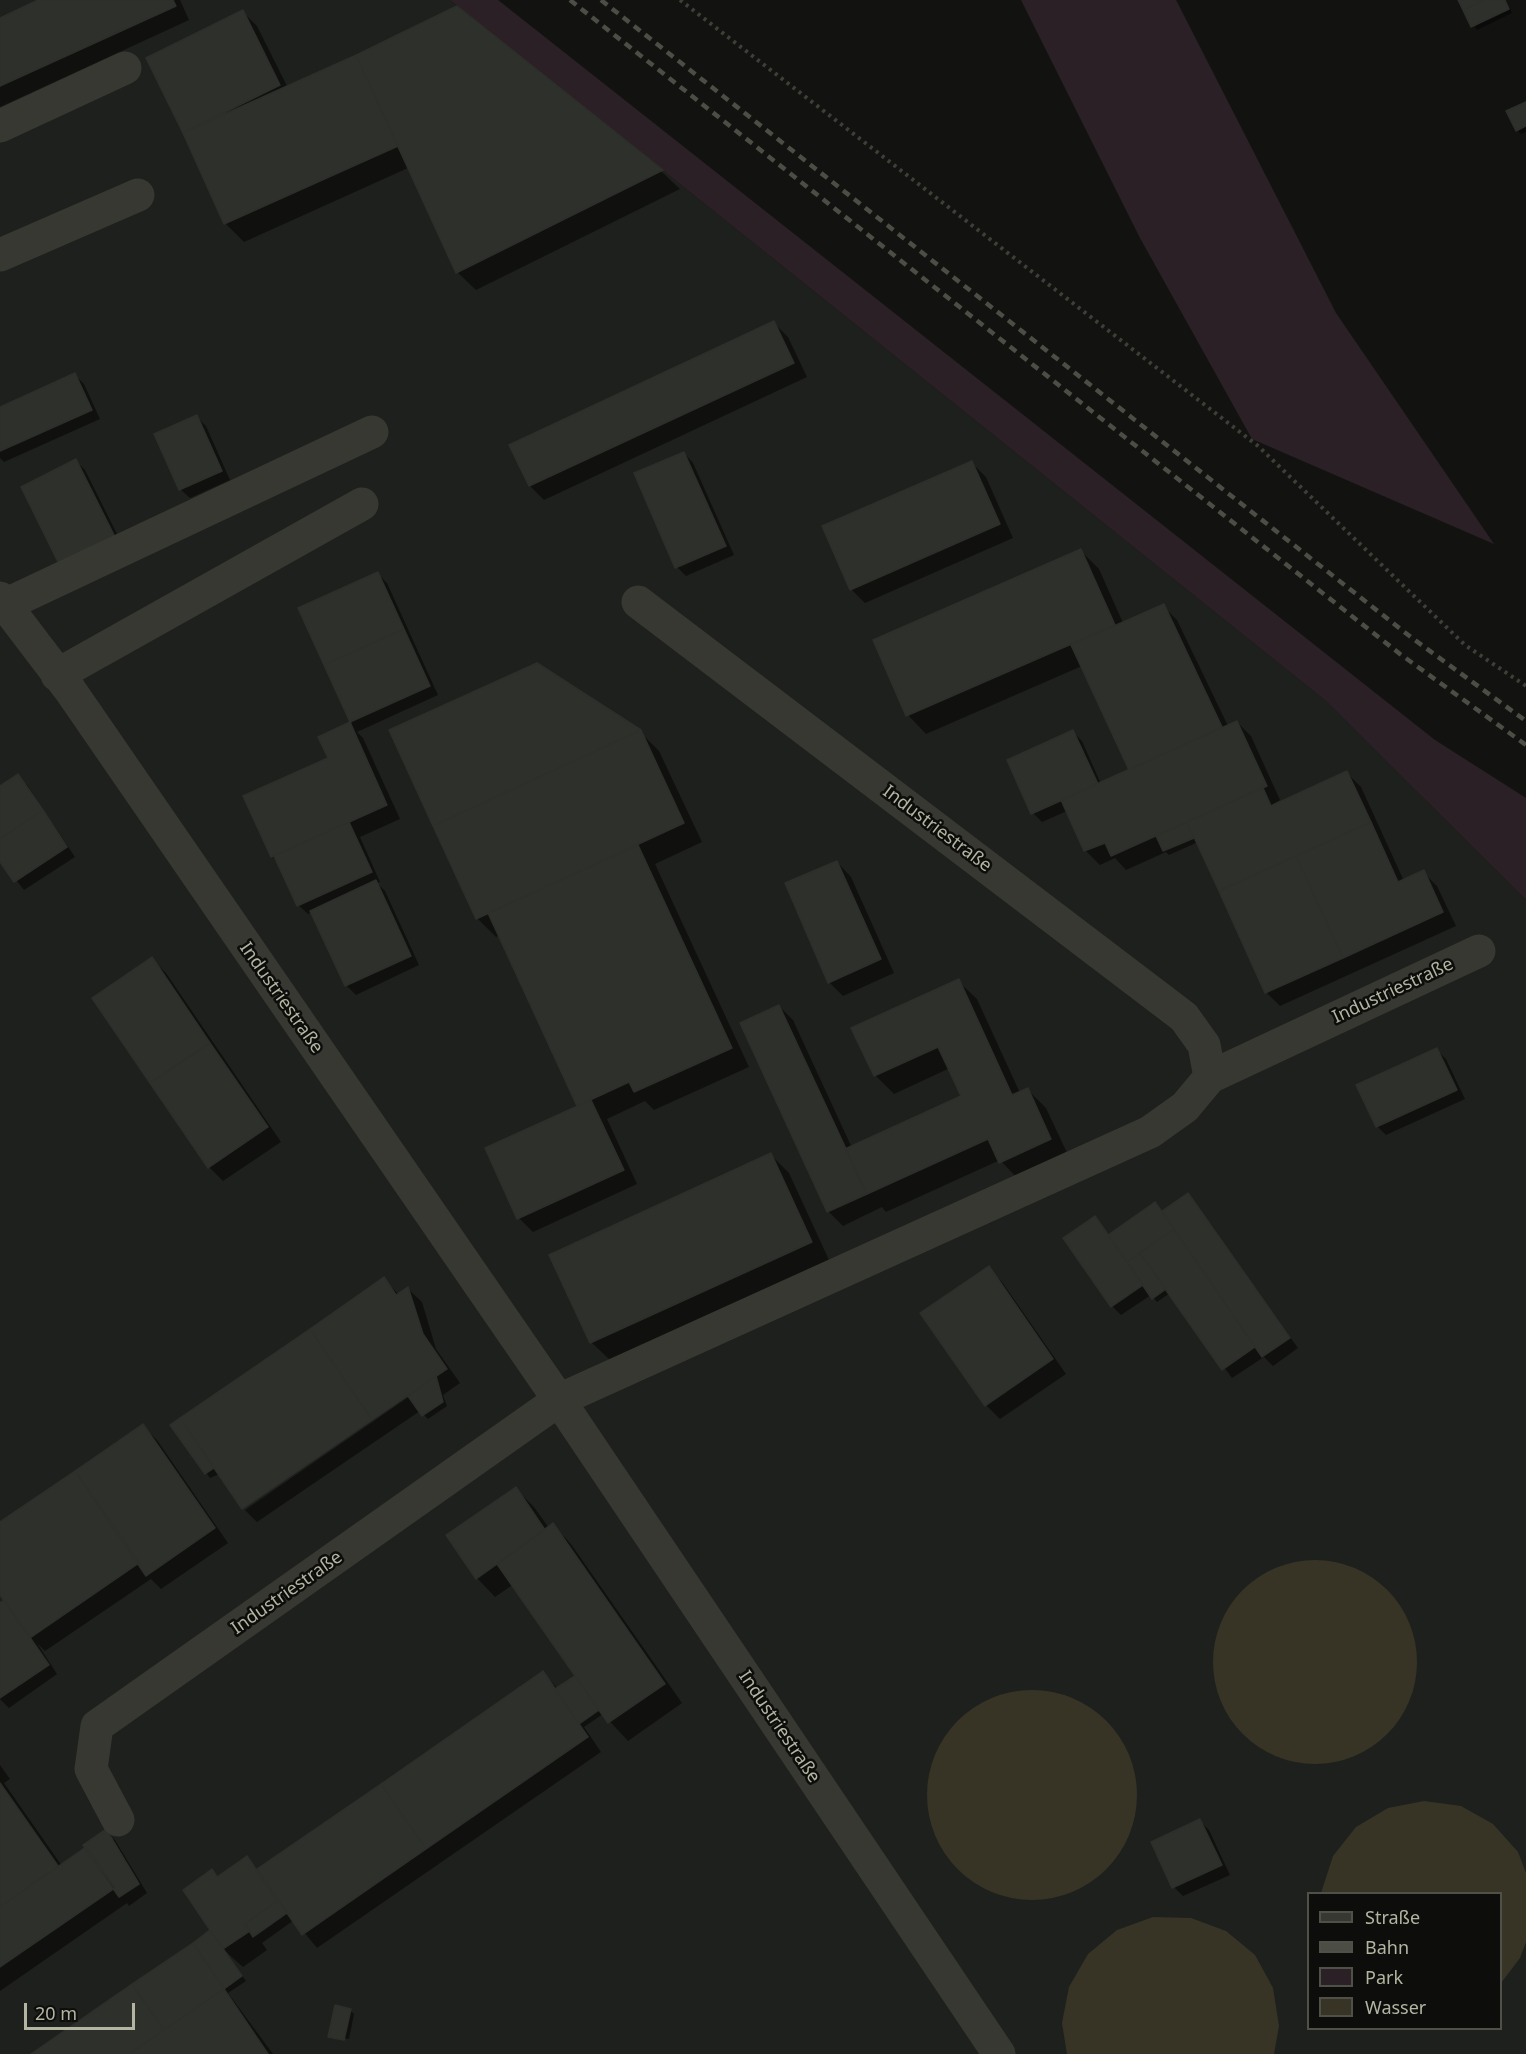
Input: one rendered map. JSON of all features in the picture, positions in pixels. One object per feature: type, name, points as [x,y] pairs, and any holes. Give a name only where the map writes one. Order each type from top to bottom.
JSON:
[{"type":"street","points":[[0,126],[125,68]]},
{"type":"street","points":[[0,255],[138,195]]},
{"type":"street","points":[[3,601],[372,432]]},
{"type":"street","points":[[57,675],[362,504]]},
{"type":"street","name":"Industriestraße","points":[[3,601],[57,675],[559,1400],[999,2054]]},
{"type":"street","name":"Industriestraße","points":[[638,602],[1184,1017],[1204,1045],[1210,1077]]},
{"type":"street","name":"Industriestraße","points":[[118,1820],[91,1769],[97,1726],[559,1400],[1150,1132],[1185,1107],[1210,1077],[1479,951]]},
{"type":"path","points":[[680,0],[1258,446],[1465,645],[1526,686]]},
{"type":"shaded area","points":[[0,0],[450,0],[1326,701],[1526,900],[1526,2054],[0,2054]]},
{"type":"green space","points":[[450,0],[498,0],[1435,740],[1526,798],[1526,900],[1326,701]]},
{"type":"green space","points":[[1021,0],[1176,0],[1336,313],[1494,544],[1252,439],[1140,238]]},
{"type":"water","points":[[1305,1560],[1325,1560],[1354,1567],[1380,1583],[1394,1597],[1410,1623],[1417,1662],[1410,1701],[1394,1727],[1380,1741],[1345,1760],[1325,1764],[1305,1764],[1276,1757],[1250,1741],[1236,1727],[1217,1692],[1213,1672],[1213,1652],[1220,1623],[1236,1597],[1250,1583],[1285,1564]]},
{"type":"water","points":[[1022,1690],[1042,1690],[1063,1694],[1082,1702],[1113,1728],[1125,1745],[1133,1764],[1137,1795],[1133,1826],[1125,1845],[1099,1876],[1082,1888],[1063,1896],[1042,1900],[1022,1900],[1001,1896],[982,1888],[951,1862],[939,1845],[931,1826],[927,1805],[927,1785],[931,1764],[939,1745],[965,1714],[982,1702],[1001,1694]]},
{"type":"water","points":[[1424,1801],[1461,1806],[1493,1824],[1518,1852],[1526,1873],[1526,1942],[1520,1958],[1502,1982],[1502,1892],[1321,1892],[1333,1856],[1356,1827],[1388,1808]]},
{"type":"water","points":[[1153,1917],[1191,1918],[1226,1931],[1255,1955],[1273,1988],[1279,2026],[1274,2054],[1067,2054],[1062,2023],[1069,1987],[1088,1954],[1117,1930]]},
{"type":"building","points":[[38,0],[173,0],[176,6],[0,86],[0,18]]},
{"type":"building","points":[[1458,0],[1484,0],[1463,10]]},
{"type":"building","points":[[1484,0],[1505,0],[1509,9],[1471,27],[1463,10]]},
{"type":"building","points":[[457,6],[663,170],[456,273],[356,55]]},
{"type":"building","points":[[243,10],[280,85],[183,133],[146,58]]},
{"type":"building","points":[[356,55],[398,146],[224,224],[183,133]]},
{"type":"building","points":[[1526,102],[1526,126],[1516,131],[1506,111]]},
{"type":"building","points":[[774,321],[794,363],[529,486],[509,445]]},
{"type":"building","points":[[75,373],[92,410],[0,451],[0,407]]},
{"type":"building","points":[[197,415],[222,471],[179,490],[154,434]]},
{"type":"building","points":[[684,452],[726,546],[675,568],[634,473]]},
{"type":"building","points":[[76,459],[116,539],[60,566],[21,487]]},
{"type":"building","points":[[972,461],[1000,524],[850,590],[822,526]]},
{"type":"building","points":[[1081,549],[1115,625],[906,716],[873,640]]},
{"type":"building","points":[[378,572],[404,629],[324,665],[298,608]]},
{"type":"building","points":[[1164,604],[1222,727],[1129,770],[1071,645]]},
{"type":"building","points":[[404,629],[430,686],[350,722],[324,665]]},
{"type":"building","points":[[537,663],[641,730],[433,826],[389,730]]},
{"type":"building","points":[[1237,721],[1267,786],[1111,856],[1105,843],[1084,851],[1061,800]]},
{"type":"building","points":[[350,722],[387,805],[271,857],[243,796],[328,758],[318,737]]},
{"type":"building","points":[[641,730],[684,823],[476,919],[433,826]]},
{"type":"building","points":[[1073,730],[1098,784],[1031,814],[1007,760]]},
{"type":"building","points":[[1347,771],[1371,822],[1219,891],[1187,822],[1263,788],[1271,806]]},
{"type":"building","points":[[18,774],[43,810],[0,839],[0,786]]},
{"type":"building","points":[[43,810],[67,847],[14,882],[0,862],[0,839]]},
{"type":"building","points":[[349,822],[372,872],[297,906],[274,856]]},
{"type":"building","points":[[1187,822],[1194,838],[1163,851],[1156,836]]},
{"type":"building","points":[[1371,822],[1398,882],[1424,870],[1443,912],[1343,958],[1296,856]]},
{"type":"building","points":[[638,845],[732,1048],[634,1092],[629,1082],[577,1106],[488,913]]},
{"type":"building","points":[[1296,856],[1343,958],[1265,993],[1219,891]]},
{"type":"building","points":[[837,861],[881,959],[828,983],[785,883]]},
{"type":"building","points":[[376,880],[411,956],[345,986],[310,911]]},
{"type":"building","points":[[152,957],[210,1043],[150,1083],[92,998]]},
{"type":"building","points":[[959,979],[1012,1095],[1028,1088],[1051,1139],[999,1163],[988,1139],[867,1194],[845,1149],[961,1096],[938,1047],[874,1076],[851,1028]]},
{"type":"building","points":[[779,1005],[867,1194],[827,1212],[740,1023]]},
{"type":"building","points":[[210,1043],[268,1127],[208,1168],[150,1083]]},
{"type":"building","points":[[1437,1048],[1457,1090],[1376,1127],[1356,1085]]},
{"type":"building","points":[[591,1100],[624,1170],[517,1219],[485,1148]]},
{"type":"building","points":[[771,1153],[812,1242],[590,1343],[549,1255]]},
{"type":"building","points":[[1188,1193],[1290,1338],[1262,1357],[1162,1211]]},
{"type":"building","points":[[1155,1202],[1174,1229],[1127,1262],[1108,1235]]},
{"type":"building","points":[[1095,1216],[1143,1285],[1111,1307],[1063,1238]]},
{"type":"building","points":[[1174,1229],[1255,1347],[1222,1370],[1140,1253]]},
{"type":"building","points":[[1140,1253],[1166,1289],[1152,1299],[1127,1262]]},
{"type":"building","points":[[989,1266],[1053,1359],[985,1406],[920,1313]]},
{"type":"building","points":[[384,1277],[396,1295],[408,1287],[423,1334],[447,1369],[372,1420],[310,1329]]},
{"type":"building","points":[[310,1329],[372,1420],[242,1509],[180,1418]]},
{"type":"building","points":[[436,1376],[443,1402],[422,1416],[408,1396]]},
{"type":"building","points":[[180,1418],[214,1468],[205,1474],[170,1425]]},
{"type":"building","points":[[143,1424],[215,1528],[146,1576],[75,1471]]},
{"type":"building","points":[[75,1471],[139,1563],[30,1638],[0,1595],[0,1522]]},
{"type":"building","points":[[516,1487],[545,1530],[476,1579],[446,1535]]},
{"type":"building","points":[[553,1523],[665,1684],[608,1723],[497,1564]]},
{"type":"building","points":[[4,1600],[49,1665],[0,1698],[0,1603]]},
{"type":"building","points":[[543,1671],[588,1737],[426,1849],[381,1784]]},
{"type":"building","points":[[575,1676],[599,1710],[579,1724],[555,1689]]},
{"type":"building","points":[[0,1783],[58,1866],[0,1907]]},
{"type":"building","points":[[381,1784],[426,1849],[302,1935],[257,1869]]},
{"type":"building","points":[[1200,1819],[1222,1865],[1172,1888],[1151,1842]]},
{"type":"building","points":[[106,1829],[139,1884],[119,1897],[83,1845]]},
{"type":"building","points":[[86,1847],[115,1888],[0,1967],[0,1907]]},
{"type":"building","points":[[247,1856],[277,1901],[245,1924],[250,1931],[223,1949],[183,1890],[212,1869],[217,1877]]},
{"type":"building","points":[[279,1900],[287,1913],[253,1937],[245,1924]]},
{"type":"building","points":[[210,1930],[242,1976],[224,1989],[193,1943]]},
{"type":"building","points":[[193,1943],[224,1989],[164,2030],[132,1984]]},
{"type":"building","points":[[132,1984],[164,2030],[129,2054],[31,2054]]},
{"type":"building","points":[[224,1989],[268,2054],[129,2054],[164,2030]]},
{"type":"building","points":[[335,2005],[351,2009],[344,2040],[328,2037]]},
{"type":"railway","points":[[570,0],[1400,654],[1526,745]]},
{"type":"railway","points":[[601,0],[1412,638],[1526,721]]}]
